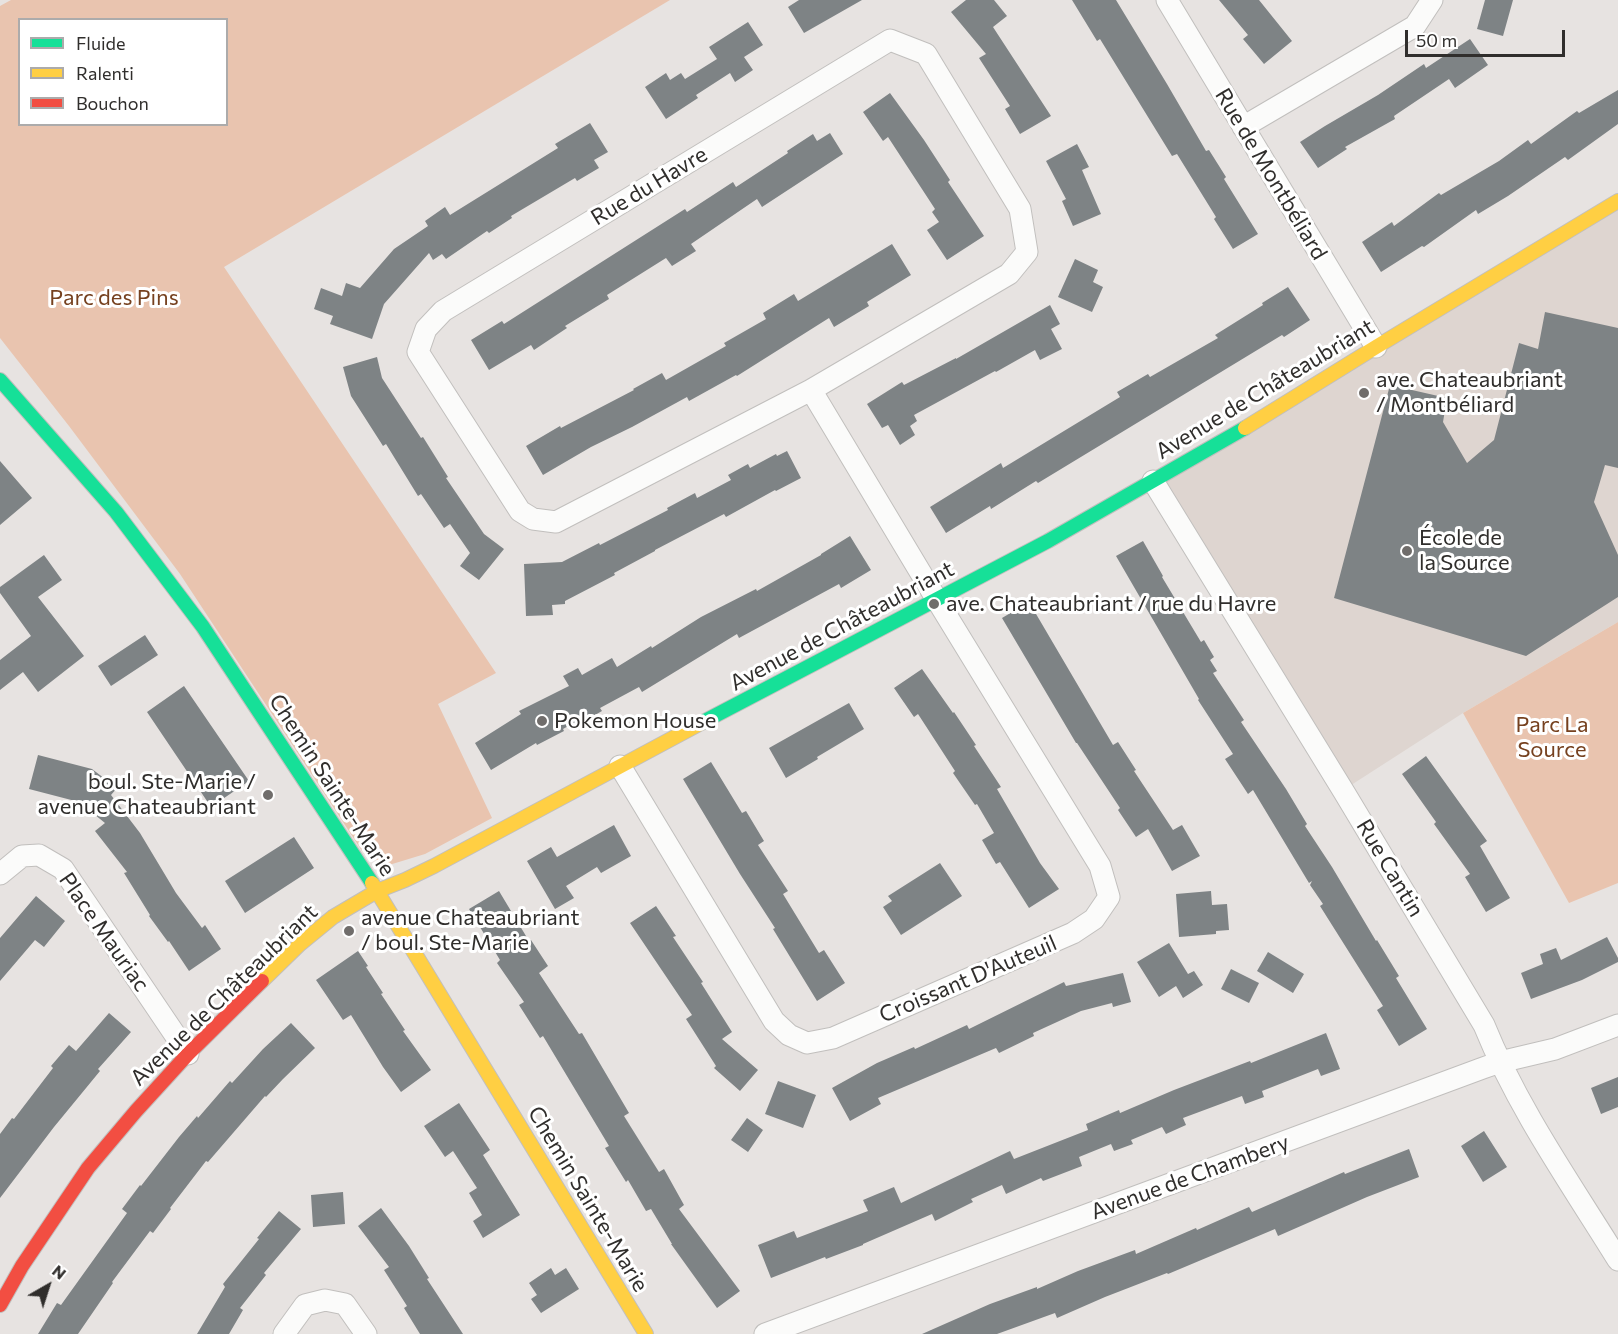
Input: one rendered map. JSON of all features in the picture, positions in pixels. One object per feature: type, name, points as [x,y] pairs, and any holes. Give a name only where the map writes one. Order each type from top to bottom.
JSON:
[{"type":"street","name":"Rue de Montbéliard","points":[[1167,0],[1376,347]]},
{"type":"street","points":[[1244,127],[1415,26],[1432,0]]},
{"type":"street","name":"Rue du Havre","points":[[890,40],[926,54],[1020,209],[1027,252],[1009,274],[811,390],[556,522],[533,519],[520,511],[418,352],[426,329],[443,311],[890,40]]},
{"type":"street","name":"Avenue de Châteaubriant","points":[[0,1305],[22,1266],[88,1168],[136,1111],[188,1054],[300,944],[333,917],[377,891],[434,866],[1048,541],[1254,423],[1618,201]]},
{"type":"street","name":"Chemin Sainte-Marie","points":[[0,380],[116,512],[209,636],[377,891],[646,1334]]},
{"type":"street","points":[[811,390],[937,600]]},
{"type":"street","name":"Rue Cantin","points":[[1153,481],[1339,783],[1484,1025],[1520,1101],[1618,1260]]},
{"type":"street","name":"Croissant D'Auteuil","points":[[620,766],[774,1021],[789,1035],[807,1043],[833,1038],[1073,933],[1094,919],[1109,897],[1100,866],[937,600]]},
{"type":"street","name":"Place Mauriac","points":[[0,874],[22,856],[39,855],[63,869],[188,1054]]},
{"type":"street","name":"Avenue de Chambery","points":[[765,1334],[1500,1062],[1555,1049],[1618,1025]]},
{"type":"street","points":[[284,1334],[305,1305],[325,1300],[345,1304],[366,1334]]},
{"type":"shaded area","name":"École de la Source","points":[[1618,209],[1618,622],[1463,713],[1345,789],[1153,481]]},
{"type":"green space","name":"Parc des Pins","points":[[11,0],[670,0],[224,267],[496,673],[438,704],[492,818],[425,854],[389,865],[364,854],[180,574],[0,338],[0,6]]},
{"type":"green space","name":"Parc La Source","points":[[1618,622],[1618,883],[1569,903],[1463,713]]},
{"type":"building","points":[[799,0],[862,0],[804,33],[788,7]]},
{"type":"building","points":[[966,0],[994,0],[1007,16],[993,27],[1051,116],[1020,134],[1005,109],[1010,106],[979,58],[986,54],[951,12]]},
{"type":"building","points":[[1072,0],[1116,0],[1206,151],[1209,150],[1226,177],[1224,179],[1258,234],[1233,249],[1177,154],[1172,156],[1100,39],[1097,41]]},
{"type":"building","points":[[1219,0],[1259,0],[1292,41],[1264,64],[1243,39],[1248,35]]},
{"type":"building","points":[[1485,0],[1513,0],[1503,36],[1477,29]]},
{"type":"building","points":[[748,22],[763,45],[744,57],[753,70],[735,82],[730,73],[696,95],[698,98],[666,119],[645,87],[666,73],[670,80],[681,73],[685,79],[717,59],[709,47]]},
{"type":"building","points":[[1470,39],[1488,65],[1455,88],[1449,79],[1394,116],[1395,119],[1345,147],[1347,149],[1318,168],[1300,142],[1424,64],[1426,68]]},
{"type":"building","points":[[1618,90],[1618,124],[1568,160],[1565,157],[1478,214],[1476,210],[1424,247],[1422,246],[1381,272],[1362,242],[1392,222],[1394,226],[1439,193],[1441,195],[1499,161],[1528,140],[1531,144],[1577,111],[1579,113]]},
{"type":"building","points":[[890,93],[924,140],[950,180],[948,182],[984,236],[947,260],[927,230],[939,222],[932,212],[935,209],[888,137],[883,141],[863,112]]},
{"type":"building","points":[[590,123],[608,152],[594,160],[599,168],[577,181],[575,178],[511,216],[512,218],[489,233],[487,231],[446,259],[442,254],[433,260],[429,253],[384,304],[372,339],[330,324],[333,316],[314,309],[321,288],[342,296],[346,283],[360,288],[394,249],[428,226],[425,221],[445,207],[450,215],[558,148],[555,144]]},
{"type":"building","points":[[830,133],[843,154],[762,207],[757,199],[691,244],[696,251],[672,266],[666,258],[607,295],[609,299],[565,326],[567,328],[534,350],[531,345],[489,370],[471,340],[502,321],[504,324],[685,209],[687,212],[733,182],[736,187],[813,134],[817,141]]},
{"type":"building","points":[[1077,144],[1089,167],[1082,170],[1101,214],[1073,226],[1062,201],[1066,199],[1046,161]]},
{"type":"building","points":[[892,244],[911,275],[867,302],[869,306],[834,327],[829,318],[737,376],[689,401],[687,397],[543,475],[526,446],[662,373],[666,380],[726,346],[724,343],[766,319],[763,313],[794,294],[798,301]]},
{"type":"building","points":[[1075,259],[1098,270],[1093,282],[1103,287],[1092,312],[1058,297]]},
{"type":"building","points":[[1288,287],[1310,320],[1038,483],[1036,481],[991,509],[990,506],[946,533],[930,507],[1001,463],[1003,468],[1120,397],[1117,392],[1148,374],[1150,377],[1218,338],[1215,335]]},
{"type":"building","points":[[1050,305],[1060,324],[1051,329],[1062,349],[1040,360],[1035,350],[914,415],[917,421],[910,426],[915,435],[900,445],[888,425],[882,428],[867,404],[902,382],[904,385],[956,359]]},
{"type":"building","points":[[1545,312],[1618,328],[1618,468],[1605,465],[1594,502],[1618,555],[1618,597],[1526,656],[1334,598],[1390,385],[1447,398],[1443,422],[1467,463],[1494,440],[1519,343],[1538,349]]},
{"type":"building","points":[[377,357],[382,378],[421,438],[423,437],[448,477],[446,478],[484,534],[504,549],[479,580],[460,566],[470,553],[450,524],[444,528],[421,494],[418,496],[386,444],[383,446],[351,396],[343,367]]},
{"type":"building","points":[[787,451],[801,478],[726,517],[724,514],[655,550],[614,573],[615,575],[565,601],[565,604],[552,605],[553,615],[526,616],[524,564],[562,562],[668,510],[667,508],[695,493],[697,498],[731,480],[728,475],[748,464],[750,468],[776,454],[777,456]]},
{"type":"building","points":[[0,461],[32,498],[0,525]]},
{"type":"building","points":[[850,536],[871,570],[841,588],[839,584],[739,638],[737,634],[642,692],[639,687],[600,708],[602,711],[588,719],[586,716],[563,729],[564,731],[537,745],[536,743],[491,770],[475,743],[521,714],[519,711],[569,686],[563,676],[578,668],[582,675],[612,658],[617,667],[701,617],[756,589],[757,591]]},
{"type":"building","points":[[1143,541],[1201,642],[1204,640],[1214,657],[1210,660],[1217,671],[1213,673],[1244,720],[1241,722],[1286,789],[1307,824],[1305,826],[1399,976],[1396,978],[1427,1029],[1399,1046],[1377,1010],[1383,1006],[1320,906],[1323,904],[1310,885],[1312,881],[1309,883],[1253,790],[1248,794],[1225,759],[1233,754],[1198,700],[1116,556]]},
{"type":"building","points":[[44,555],[62,580],[38,597],[84,656],[38,692],[23,672],[0,690],[0,660],[31,636],[0,593],[0,587]]},
{"type":"building","points":[[1029,602],[1113,745],[1118,742],[1136,770],[1134,771],[1173,830],[1182,825],[1200,856],[1172,871],[1148,829],[1136,837],[1118,810],[1120,808],[1076,743],[1002,618]]},
{"type":"building","points":[[145,635],[158,655],[111,686],[98,666]]},
{"type":"building","points":[[922,669],[976,745],[974,746],[1001,787],[997,789],[1040,863],[1059,889],[1029,908],[1000,862],[996,864],[982,840],[994,833],[977,804],[975,805],[953,773],[955,771],[918,714],[914,717],[894,688]]},
{"type":"building","points":[[184,686],[249,781],[211,807],[147,712]]},
{"type":"building","points":[[849,703],[864,729],[786,778],[769,748]]},
{"type":"building","points":[[38,755],[92,769],[117,788],[111,795],[140,833],[176,893],[202,928],[205,925],[221,949],[189,971],[149,916],[124,873],[127,872],[95,831],[105,823],[79,802],[29,789]]},
{"type":"building","points":[[1426,756],[1487,841],[1480,846],[1510,898],[1486,912],[1465,877],[1470,874],[1402,774]]},
{"type":"building","points":[[711,762],[742,813],[746,811],[764,841],[758,845],[788,891],[783,894],[819,953],[824,950],[845,983],[817,1001],[683,779]]},
{"type":"building","points":[[614,825],[631,856],[601,873],[597,867],[566,886],[574,898],[555,909],[527,861],[551,847],[557,857]]},
{"type":"building","points":[[294,837],[314,868],[245,913],[225,881]]},
{"type":"building","points":[[940,863],[962,896],[901,935],[883,907],[892,901],[888,896]]},
{"type":"building","points":[[499,891],[529,941],[531,940],[548,966],[539,973],[579,1034],[582,1033],[629,1113],[624,1116],[659,1172],[664,1169],[684,1205],[679,1209],[740,1291],[717,1308],[671,1244],[651,1209],[646,1211],[628,1180],[626,1182],[605,1148],[609,1146],[543,1036],[540,1038],[519,1005],[524,1002],[497,963],[500,960],[469,909]]},
{"type":"building","points":[[1211,891],[1212,905],[1227,904],[1229,930],[1216,931],[1216,934],[1179,937],[1176,894]]},
{"type":"building","points":[[36,896],[65,921],[44,947],[35,940],[0,981],[0,938]]},
{"type":"building","points":[[656,906],[732,1032],[722,1039],[758,1070],[740,1091],[714,1068],[716,1066],[686,1019],[692,1015],[630,923]]},
{"type":"building","points":[[1607,937],[1618,962],[1582,980],[1531,999],[1521,973],[1543,964],[1540,954],[1556,948],[1561,960]]},
{"type":"building","points":[[1169,943],[1188,974],[1194,971],[1203,985],[1183,998],[1176,986],[1159,997],[1137,962]]},
{"type":"building","points":[[358,951],[383,993],[381,994],[405,1030],[403,1031],[431,1070],[401,1092],[351,1015],[343,1020],[316,980]]},
{"type":"building","points":[[1268,952],[1304,974],[1293,993],[1257,971]]},
{"type":"building","points":[[1231,969],[1259,983],[1249,1003],[1221,989]]},
{"type":"building","points":[[1123,973],[1131,1002],[1113,1007],[1112,1003],[1081,1011],[1033,1033],[1034,1036],[999,1053],[996,1048],[878,1098],[881,1104],[850,1121],[832,1088],[877,1063],[914,1047],[915,1049],[967,1025],[969,1029],[1064,982],[1066,986]]},
{"type":"building","points":[[109,1013],[131,1032],[98,1069],[100,1071],[0,1198],[0,1134],[12,1118],[14,1119],[53,1068],[51,1066],[69,1045],[76,1051]]},
{"type":"building","points":[[291,1023],[315,1048],[265,1096],[208,1162],[206,1161],[153,1233],[150,1231],[112,1282],[78,1334],[38,1334],[57,1303],[61,1305],[127,1213],[122,1209],[179,1137],[230,1081],[232,1083]]},
{"type":"building","points":[[1326,1033],[1340,1069],[1321,1076],[1318,1069],[1262,1091],[1264,1097],[1245,1104],[1242,1096],[1183,1118],[1186,1125],[1166,1134],[1162,1127],[1131,1140],[1133,1144],[1114,1151],[1111,1144],[1079,1157],[1082,1166],[1043,1181],[1041,1178],[1006,1194],[1002,1185],[971,1199],[973,1202],[935,1221],[932,1214],[863,1245],[771,1278],[758,1245],[794,1231],[797,1238],[868,1211],[863,1200],[894,1187],[901,1203],[1010,1151],[1014,1159],[1088,1130],[1086,1124],[1119,1110],[1120,1113],[1174,1090]]},
{"type":"building","points":[[1618,1077],[1618,1107],[1601,1114],[1591,1088]]},
{"type":"building","points":[[778,1081],[816,1095],[803,1128],[765,1114]]},
{"type":"building","points":[[459,1103],[490,1150],[483,1155],[520,1215],[483,1238],[473,1221],[482,1215],[469,1193],[477,1188],[453,1151],[445,1157],[424,1126]]},
{"type":"building","points":[[747,1118],[763,1130],[748,1152],[731,1140]]},
{"type":"building","points":[[1484,1131],[1507,1167],[1483,1182],[1461,1146]]},
{"type":"building","points":[[1409,1149],[1419,1177],[1278,1236],[1275,1229],[1057,1318],[1055,1313],[997,1334],[922,1334],[990,1304],[1037,1287],[1037,1289],[1135,1250],[1136,1254],[1249,1207],[1252,1212],[1344,1172],[1345,1174]]},
{"type":"building","points":[[343,1192],[345,1224],[313,1227],[311,1195]]},
{"type":"building","points":[[381,1208],[409,1246],[429,1278],[427,1279],[463,1334],[420,1334],[404,1308],[407,1306],[384,1270],[389,1267],[358,1226]]},
{"type":"building","points":[[279,1211],[301,1229],[264,1273],[266,1275],[240,1308],[243,1310],[229,1334],[197,1334],[225,1287],[223,1284]]},
{"type":"building","points":[[551,1268],[555,1275],[566,1268],[579,1289],[541,1313],[531,1299],[537,1295],[529,1283]]},
{"type":"traffic: fast","points":[[0,380],[116,512],[203,627],[372,883]]},
{"type":"traffic: fast","points":[[701,723],[1048,541],[1245,428]]},
{"type":"traffic: slow","points":[[1245,428],[1618,201]]},
{"type":"traffic: slow","points":[[262,981],[300,944],[333,917],[377,891],[434,866],[701,723]]},
{"type":"traffic: slow","points":[[372,883],[646,1334]]},
{"type":"traffic: jam","points":[[0,1305],[22,1266],[88,1168],[188,1054],[262,981]]},
{"type":"place","name":"ave. Chateaubriant / Montbéliard","points":[[1364,393]]},
{"type":"place","name":"École de la Source","points":[[1407,551]]},
{"type":"place","name":"ave. Chateaubriant / rue du Havre","points":[[934,604]]},
{"type":"place","name":"Pokemon House","points":[[542,721]]},
{"type":"place","name":"boul. Ste-Marie / avenue Chateaubriant","points":[[268,795]]},
{"type":"place","name":"avenue Chateaubriant / boul. Ste-Marie","points":[[349,931]]}]
